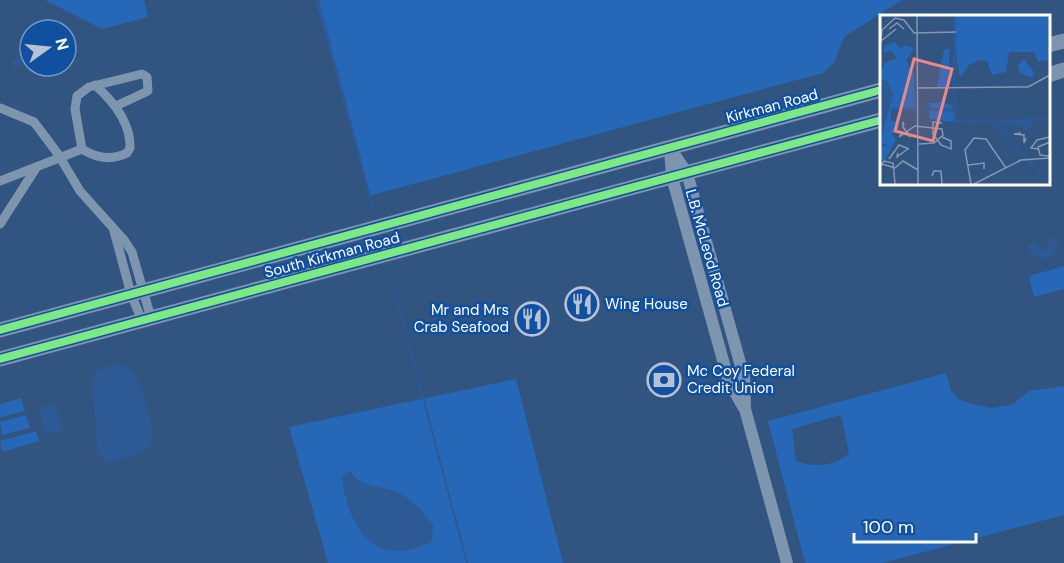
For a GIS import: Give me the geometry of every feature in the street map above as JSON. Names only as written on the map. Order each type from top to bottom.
[{"type":"main road","points":[[1049,45],[1064,41]]},
{"type":"main road","points":[[1049,74],[1064,70]]},
{"type":"main road","name":"Kirkman Road","points":[[670,148],[880,90]]},
{"type":"main road","points":[[679,175],[880,120]]},
{"type":"main road","name":"South Kirkman Road","points":[[0,330],[670,148]]},
{"type":"main road","name":"South Kirkman Road","points":[[0,359],[679,175]]},
{"type":"street","points":[[82,149],[75,110],[77,96],[95,85],[142,74],[147,77],[148,91],[136,99],[116,106]]},
{"type":"street","points":[[0,181],[82,149],[106,158],[127,153],[130,143],[116,106],[95,85]]},
{"type":"street","points":[[2,113],[34,122],[61,158],[80,191],[132,252],[138,292],[146,319]]},
{"type":"street","name":"L.B. McLeod Road","points":[[670,148],[679,175],[729,382],[745,409],[787,563]]},
{"type":"street","points":[[0,224],[36,168]]},
{"type":"shaded area","points":[[45,0],[144,0],[148,17],[102,29]]},
{"type":"shaded area","points":[[316,0],[902,0],[844,37],[835,61],[823,73],[369,196]]},
{"type":"shaded area","points":[[18,57],[18,67],[14,70],[11,61]]},
{"type":"shaded area","points":[[1056,237],[1059,249],[1055,250],[1054,256],[1039,260],[1035,255],[1031,256],[1027,245],[1036,242],[1041,251],[1049,248],[1048,240]]},
{"type":"shaded area","points":[[1064,266],[1064,289],[1034,297],[1029,276]]},
{"type":"shaded area","points":[[115,364],[129,367],[138,381],[147,404],[153,439],[148,447],[109,464],[97,453],[92,381],[98,370]]},
{"type":"shaded area","points":[[946,373],[951,390],[957,398],[971,404],[992,408],[1012,405],[1029,391],[1064,386],[1064,515],[882,563],[805,563],[768,421]],"holes":[[[841,415],[849,453],[831,463],[810,465],[796,461],[792,429]]]},
{"type":"shaded area","points":[[516,379],[563,563],[328,563],[289,427]]},
{"type":"shaded area","points":[[21,398],[25,411],[0,417],[0,404]]},
{"type":"shaded area","points":[[55,403],[64,430],[45,435],[39,408]]},
{"type":"shaded area","points":[[26,415],[30,428],[2,435],[0,422]]},
{"type":"shaded area","points":[[36,431],[39,441],[2,452],[0,441]]},
{"type":"shaded area","points":[[350,471],[367,484],[394,491],[406,497],[433,525],[432,542],[404,551],[377,546],[367,538],[358,528],[347,503],[342,476]]},
{"type":"waterway","points":[[318,0],[373,208]]},
{"type":"waterway","points":[[393,284],[467,563]]},
{"type":"cycle path","points":[[0,330],[880,90]]},
{"type":"cycle path","points":[[0,359],[880,120]]},
{"type":"place","name":"Wing House","points":[[582,304]]},
{"type":"place","name":"Mr and Mrs Crab Seafood","points":[[532,319]]},
{"type":"place","name":"Mc Coy Federal Credit Union","points":[[664,380]]}]
